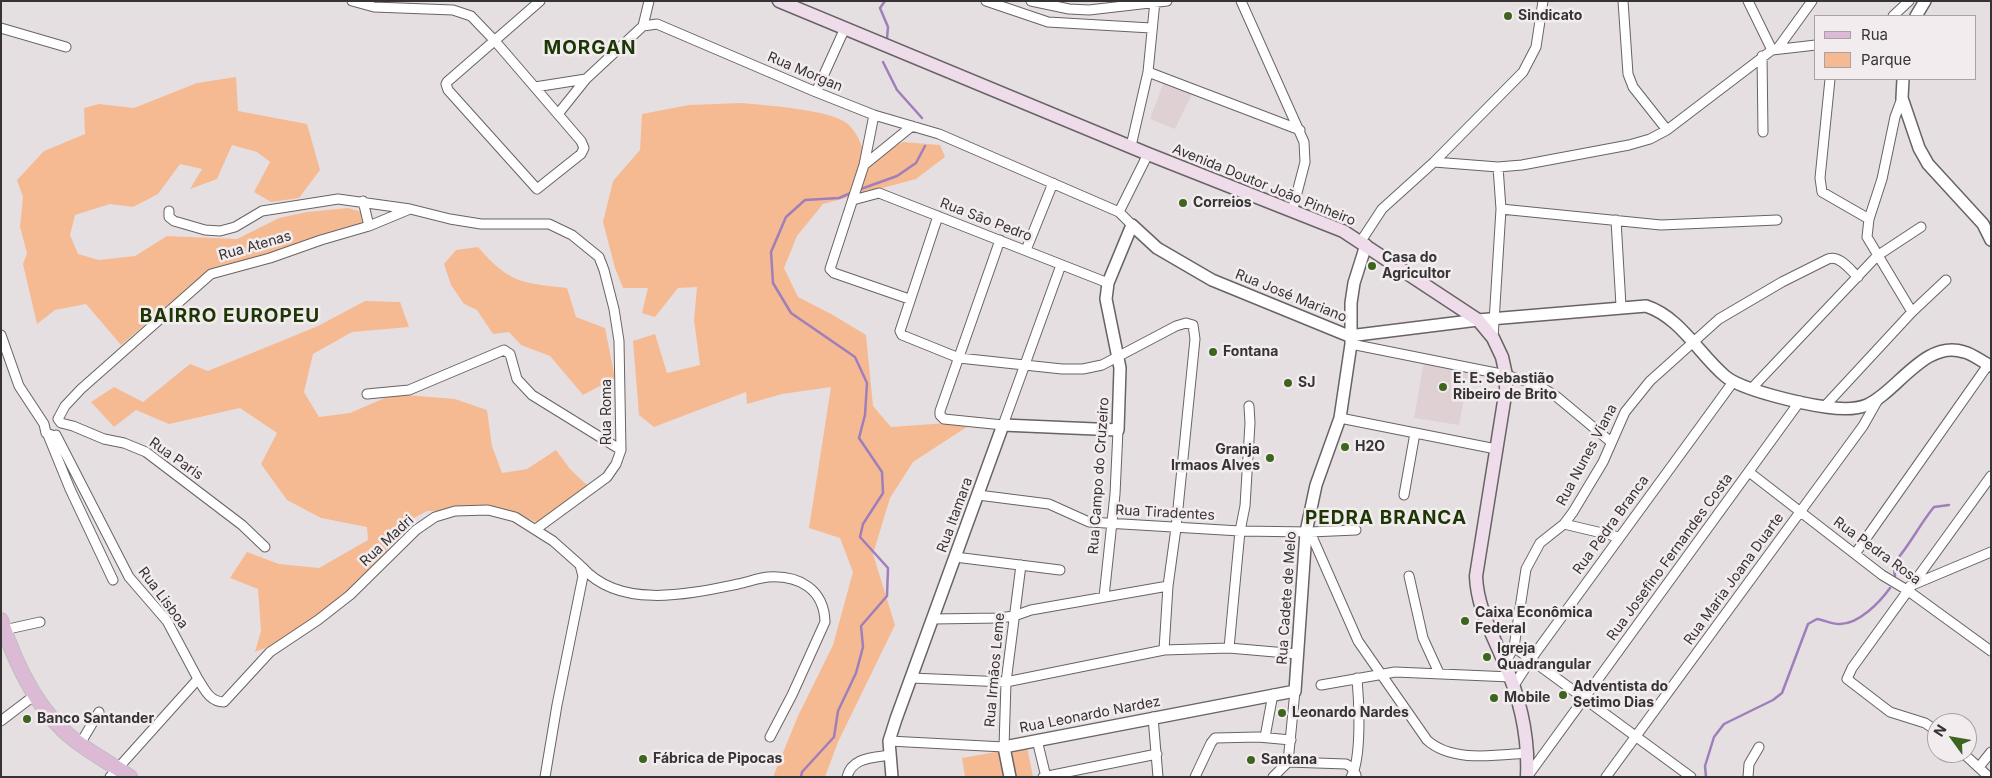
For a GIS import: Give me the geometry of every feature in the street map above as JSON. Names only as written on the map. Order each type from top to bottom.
[{"type":"main road","name":"Avenida Doutor João Pinheiro","points":[[779,1],[1148,154],[1343,231],[1478,320],[1493,338],[1502,357],[1506,375],[1506,390],[1476,576],[1482,612],[1505,662],[1522,714],[1528,753],[1527,777]]},
{"type":"main road","points":[[3,625],[26,681]]},
{"type":"main road","points":[[1,653],[26,681],[62,730],[114,772],[130,777]]},
{"type":"street","points":[[352,1],[374,6],[453,10],[477,21],[495,41],[558,114],[584,148],[581,154],[538,189],[533,186],[448,90],[447,82],[495,41],[540,1]]},
{"type":"street","points":[[558,114],[586,79],[643,26],[649,1]]},
{"type":"street","points":[[986,1],[1038,20],[1071,24],[1151,28]]},
{"type":"street","points":[[1026,15],[1031,1],[1069,9],[1089,10],[1167,1]]},
{"type":"street","points":[[1241,1],[1304,142],[1305,162],[1292,212]]},
{"type":"street","points":[[1363,243],[1382,209],[1434,162],[1514,83],[1529,64],[1536,47],[1543,1]]},
{"type":"street","points":[[1624,1],[1628,74],[1633,87],[1667,130]]},
{"type":"street","points":[[1748,1],[1775,49]]},
{"type":"street","points":[[1775,49],[1812,1]]},
{"type":"street","points":[[1894,15],[1910,1]]},
{"type":"street","points":[[1917,15],[1925,1]]},
{"type":"street","points":[[1131,146],[1148,72],[1154,2]]},
{"type":"street","name":"Rua Morgan","points":[[643,26],[657,24],[874,115],[959,142]]},
{"type":"street","points":[[1,28],[66,47]]},
{"type":"street","points":[[816,92],[845,28]]},
{"type":"street","points":[[1434,162],[1498,167],[1590,154],[1643,141],[1667,130],[1704,104],[1762,56],[1775,49],[1814,45]]},
{"type":"street","points":[[1762,56],[1763,132]]},
{"type":"street","points":[[1148,72],[1300,130]]},
{"type":"street","points":[[535,87],[586,79]]},
{"type":"street","points":[[1830,80],[1821,187],[1826,194],[1869,219]]},
{"type":"street","points":[[1903,80],[1902,98],[1895,117],[1882,179],[1869,219],[1867,237],[1912,312]]},
{"type":"street","points":[[1902,98],[1920,148],[1928,164],[1983,224],[1991,240]]},
{"type":"street","points":[[874,115],[864,165],[830,269],[849,278],[909,299]]},
{"type":"street","points":[[864,165],[912,126]]},
{"type":"street","name":"Rua José Mariano","points":[[959,142],[1119,212],[1156,248],[1212,280],[1350,340],[1368,333],[1478,320],[1494,320],[1621,306],[1646,306],[1653,308],[1695,343],[1724,375],[1733,382]]},
{"type":"street","points":[[1119,212],[1148,154]]},
{"type":"street","points":[[1493,338],[1501,209],[1498,167]]},
{"type":"street","points":[[1026,250],[1052,183]]},
{"type":"street","name":"Rua São Pedro","points":[[853,200],[879,193],[1108,283]]},
{"type":"street","points":[[169,211],[170,217],[174,222],[205,230],[220,231],[235,227],[262,211],[330,199],[364,201],[410,209]]},
{"type":"street","points":[[364,201],[369,226]]},
{"type":"street","name":"Rua Atenas","points":[[60,421],[65,406],[81,389],[211,274],[270,258],[369,226],[410,209]]},
{"type":"street","name":"Rua Roma","points":[[410,209],[450,219],[481,224],[549,224],[572,235],[599,257],[604,270],[619,341],[621,450],[616,464],[607,477],[536,529]]},
{"type":"street","points":[[1501,209],[1661,225],[1777,220]]},
{"type":"street","points":[[938,216],[909,299],[900,331],[902,335],[959,358],[1026,366],[1083,369],[1102,365],[1176,326],[1191,323],[1195,328],[1176,528],[1168,586],[1164,650]]},
{"type":"street","points":[[1616,220],[1621,306]]},
{"type":"street","name":"Rua Campo do Cruzeiro","points":[[1104,597],[1112,523],[1118,430],[1118,357],[1106,305],[1108,283],[1132,225]]},
{"type":"street","points":[[1750,388],[1883,250],[1909,238],[1921,227]]},
{"type":"street","points":[[1000,240],[940,415],[944,419],[1003,425],[1118,430]]},
{"type":"street","name":"Rua Cadete de Melo","points":[[1295,691],[1308,532],[1316,485],[1340,418],[1350,340],[1354,283],[1363,243]]},
{"type":"street","name":"Rua Nunes Viana","points":[[1505,662],[1514,647],[1526,569],[1540,544],[1564,524],[1603,462],[1625,412],[1650,381],[1695,343],[1719,319],[1782,282],[1828,259],[1832,258],[1842,262],[1858,277]]},
{"type":"street","name":"Rua Itamara","points":[[892,777],[889,741],[1061,265]]},
{"type":"street","points":[[1824,407],[1912,312],[1946,280]]},
{"type":"street","points":[[1366,347],[1368,333]]},
{"type":"street","name":"Rua Lisboa","points":[[1,335],[19,386],[44,424],[44,430],[52,435],[129,577],[167,621],[198,679]]},
{"type":"street","points":[[1350,340],[1366,347],[1506,375],[1547,390],[1611,442]]},
{"type":"street","points":[[367,394],[410,390],[501,350],[510,354],[517,379],[532,395],[621,450]]},
{"type":"street","points":[[1733,382],[1824,407],[1855,408],[1867,405],[1880,396],[1899,378],[1927,358],[1948,350],[1964,352],[1990,366],[1855,554]]},
{"type":"street","name":"Rua Pedra Branca","points":[[1512,682],[1531,659],[1733,382]]},
{"type":"street","name":"Rua Maria Joana Duarte","points":[[1606,777],[1863,426],[1880,396]]},
{"type":"street","name":"Rua Josefino Fernandes Costa","points":[[1527,777],[1800,401]]},
{"type":"street","points":[[1229,648],[1240,531],[1245,506],[1250,423],[1249,406]]},
{"type":"street","points":[[44,424],[50,418],[60,421],[61,430],[52,435]]},
{"type":"street","points":[[1340,418],[1496,449]]},
{"type":"street","name":"Rua Paris","points":[[60,421],[146,452],[234,519],[265,546]]},
{"type":"street","points":[[1404,495],[1416,433]]},
{"type":"street","name":"Rua Lisboa","points":[[52,435],[70,489],[113,580]]},
{"type":"street","name":"Rua Pedra Rosa","points":[[1749,472],[1882,575],[1909,588],[1989,646]]},
{"type":"street","points":[[1927,724],[1895,714],[1847,679],[1852,668],[1991,476]]},
{"type":"street","name":"Rua Tiradentes","points":[[978,494],[1049,504],[1083,520],[1112,523],[1240,531],[1308,532],[1356,530]]},
{"type":"street","name":"Rua Madri","points":[[198,679],[210,697],[216,702],[224,702],[270,652],[318,620],[350,595],[416,530],[435,517],[455,511],[488,510],[515,517],[553,540],[592,579],[604,586],[636,595],[680,594],[767,577],[793,580],[806,585],[820,597],[825,608],[825,622],[792,695],[770,736]]},
{"type":"street","points":[[1564,524],[1619,537]]},
{"type":"street","points":[[1308,532],[1358,641],[1427,740],[1436,747],[1464,755],[1528,753]]},
{"type":"street","points":[[1909,588],[1991,552]]},
{"type":"street","points":[[955,557],[1060,570]]},
{"type":"street","points":[[545,777],[557,705],[583,576],[580,565]]},
{"type":"street","name":"Rua Irmãos Leme","points":[[1010,777],[1004,747],[1006,682],[1021,565]]},
{"type":"street","points":[[1409,576],[1424,638],[1439,673]]},
{"type":"street","points":[[933,618],[1014,616],[1031,610],[1168,586]]},
{"type":"street","points":[[3,625],[40,622]]},
{"type":"street","points":[[1514,647],[1691,777]]},
{"type":"street","points":[[911,678],[1006,682],[1164,650],[1229,648],[1298,654]]},
{"type":"street","points":[[1321,685],[1395,672],[1439,673],[1512,682]]},
{"type":"street","points":[[1354,775],[1359,703],[1358,678]]},
{"type":"street","points":[[114,772],[198,679]]},
{"type":"street","points":[[1272,777],[1288,762],[1295,691]]},
{"type":"street","name":"Rua Leonardo Nardez","points":[[889,741],[1004,747],[1295,691]]},
{"type":"street","points":[[1265,737],[1273,694]]},
{"type":"street","points":[[1,721],[35,695]]},
{"type":"street","points":[[80,744],[99,712]]},
{"type":"street","points":[[1153,717],[1158,777]]},
{"type":"street","points":[[1195,777],[1213,739],[1231,736],[1291,740]]},
{"type":"street","points":[[1037,740],[1045,777],[1157,754]]},
{"type":"street","points":[[1748,777],[1749,764],[1759,747]]},
{"type":"street","points":[[1979,767],[1991,752]]},
{"type":"street","points":[[847,777],[850,768],[857,762],[890,755]]},
{"type":"street","points":[[1288,762],[1346,764],[1354,775]]},
{"type":"street","points":[[1974,763],[1989,777]]},
{"type":"shaded area","points":[[1164,82],[1192,94],[1175,129],[1150,119]]},
{"type":"shaded area","name":"E. E. Sebastião Ribeiro de Brito","points":[[1424,362],[1469,370],[1459,425],[1414,418]]},
{"type":"green space","points":[[236,77],[238,111],[307,124],[320,170],[299,198],[271,202],[254,192],[270,162],[257,152],[232,145],[217,179],[190,189],[202,169],[180,164],[158,194],[133,207],[110,204],[75,215],[70,235],[78,254],[99,260],[135,256],[167,236],[237,239],[279,218],[307,212],[348,208],[362,212],[367,220],[357,229],[203,275],[121,345],[86,304],[55,310],[37,324],[23,264],[27,253],[20,227],[23,197],[17,180],[44,151],[85,134],[84,108],[99,104],[134,108],[197,83]]},
{"type":"green space","points":[[742,103],[798,109],[840,119],[852,128],[858,137],[865,162],[903,142],[940,145],[945,157],[916,179],[823,204],[797,236],[784,268],[798,297],[866,335],[873,406],[891,427],[976,421],[913,462],[890,498],[873,554],[895,625],[838,742],[825,777],[773,777],[798,716],[833,645],[853,572],[840,538],[809,528],[831,387],[782,394],[747,404],[746,392],[654,427],[639,415],[633,341],[655,334],[667,373],[700,365],[694,320],[697,287],[678,288],[655,317],[642,313],[648,288],[623,288],[615,268],[603,222],[613,181],[640,150],[642,114],[689,105]]},
{"type":"green space","points":[[478,247],[499,268],[517,279],[538,285],[567,288],[576,317],[605,328],[615,378],[583,395],[550,356],[521,345],[509,332],[493,334],[477,310],[464,304],[451,285],[444,264],[456,250]]},
{"type":"green space","points":[[365,301],[400,302],[409,327],[352,332],[313,354],[304,392],[319,417],[350,413],[394,394],[455,399],[487,410],[492,446],[502,473],[527,469],[556,450],[570,469],[591,489],[546,526],[510,511],[427,511],[401,525],[386,552],[343,597],[282,641],[255,652],[261,631],[258,589],[230,578],[247,552],[279,564],[319,568],[368,540],[367,527],[321,518],[287,500],[261,464],[277,433],[240,408],[169,424],[136,410],[114,427],[91,402],[114,387],[143,402],[190,364],[208,371],[318,326]]},
{"type":"green space","points":[[1027,747],[1033,777],[1016,777],[1012,750]]},
{"type":"green space","points":[[1001,751],[1005,777],[965,777],[962,758]]},
{"type":"waterway","points":[[885,1],[880,8],[888,27],[887,39]]},
{"type":"waterway","points":[[883,62],[897,90],[922,118]]},
{"type":"waterway","points":[[858,190],[897,176],[916,163],[925,146]]},
{"type":"waterway","points":[[801,777],[802,772],[834,737],[838,711],[856,673],[863,647],[861,626],[887,596],[888,568],[860,537],[863,524],[883,493],[882,472],[859,438],[865,415],[867,383],[855,357],[791,313],[773,283],[771,252],[786,217],[805,200],[839,198],[853,192]]},
{"type":"waterway","points":[[1895,576],[1893,564],[1934,507],[1949,505]]},
{"type":"waterway","points":[[1706,777],[1705,766],[1714,737],[1724,724],[1773,700],[1782,693],[1808,624],[1817,619],[1838,624],[1854,620],[1875,606],[1890,588]]},
{"type":"place","name":"Sindicato","points":[[1508,16]]},
{"type":"place","name":"Correios","points":[[1183,203]]},
{"type":"place","name":"Casa do Agricultor","points":[[1372,266]]},
{"type":"place","name":"Fontana","points":[[1213,352]]},
{"type":"place","name":"SJ","points":[[1288,383]]},
{"type":"place","name":"E. E. Sebastião Ribeiro de Brito","points":[[1443,387]]},
{"type":"place","name":"H2O","points":[[1345,447]]},
{"type":"place","name":"Granja Irmaos Alves","points":[[1270,458]]},
{"type":"place","name":"Caixa Econômica Federal","points":[[1465,621]]},
{"type":"place","name":"Igreja Quadrangular","points":[[1487,657]]},
{"type":"place","name":"Adventista do Setimo Dias","points":[[1563,695]]},
{"type":"place","name":"Mobile","points":[[1494,698]]},
{"type":"place","name":"Leonardo Nardes","points":[[1282,713]]},
{"type":"place","name":"Banco Santander","points":[[27,719]]},
{"type":"place","name":"Fábrica de Pipocas","points":[[643,759]]},
{"type":"place","name":"Santana","points":[[1251,760]]},
{"type":"district","name":"MORGAN","points":[[590,48]]},
{"type":"district","name":"BAIRRO EUROPEU","points":[[230,316]]},
{"type":"district","name":"PEDRA BRANCA","points":[[1386,518]]}]
